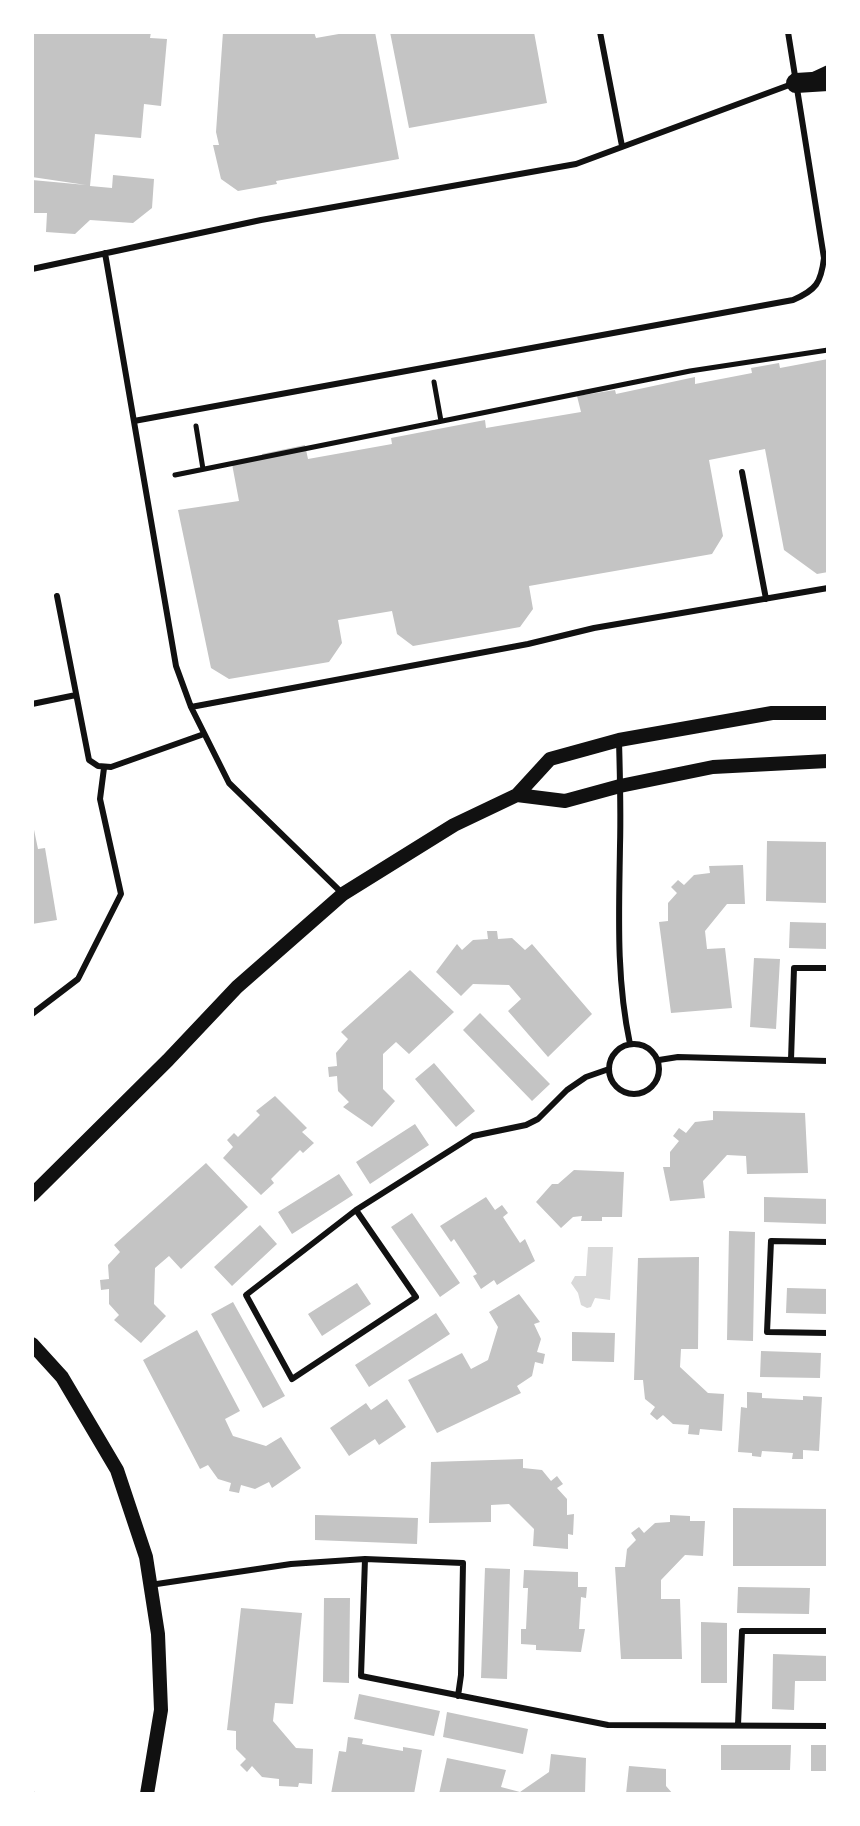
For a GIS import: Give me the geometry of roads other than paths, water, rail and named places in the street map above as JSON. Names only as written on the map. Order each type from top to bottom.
[{"type":"main road","points":[[796,83],[828,81]]},
{"type":"street","points":[[32,1195],[237,987],[343,894],[454,825],[517,795],[550,759],[619,740],[772,713],[828,713]]},
{"type":"street","points":[[517,795],[565,801],[713,767],[828,761]]},
{"type":"street","points":[[32,1344],[62,1377],[117,1470],[146,1557],[158,1634],[161,1710],[147,1794]]},
{"type":"lane","points":[[600,32],[622,146]]},
{"type":"lane","points":[[134,421],[793,300],[812,292],[822,275],[824,258],[788,32]]},
{"type":"lane","points":[[32,269],[261,220],[576,164],[796,83],[828,68]]},
{"type":"lane","points":[[105,253],[176,666],[191,707],[229,783],[343,894]]},
{"type":"lane","points":[[742,472],[766,599]]},
{"type":"lane","points":[[191,707],[528,644],[594,628],[828,588]]},
{"type":"lane","points":[[57,596],[89,760],[104,768],[204,734]]},
{"type":"lane","points":[[32,704],[76,695]]},
{"type":"lane","points":[[619,740],[617,932],[619,975],[630,1044]]},
{"type":"lane","points":[[32,1014],[78,979],[121,894],[100,799],[104,768]]},
{"type":"lane","points":[[791,1060],[794,968],[828,968]]},
{"type":"lane","points":[[630,1044],[647,1047],[659,1060],[659,1078],[654,1086],[639,1095],[622,1092],[610,1078],[609,1069],[614,1053],[630,1044]]},
{"type":"lane","points":[[659,1060],[678,1057],[828,1061]]},
{"type":"lane","points":[[356,1210],[416,1297],[292,1379],[246,1295],[356,1210],[473,1136],[514,1128],[538,1119],[567,1090],[586,1077],[609,1069]]},
{"type":"lane","points":[[828,1242],[771,1241],[767,1332],[828,1333]]},
{"type":"lane","points":[[150,1585],[291,1564],[365,1559],[463,1563],[458,1696]]},
{"type":"lane","points":[[365,1559],[361,1676],[608,1725],[828,1726]]},
{"type":"lane","points":[[738,1725],[742,1631],[828,1631]]}]
